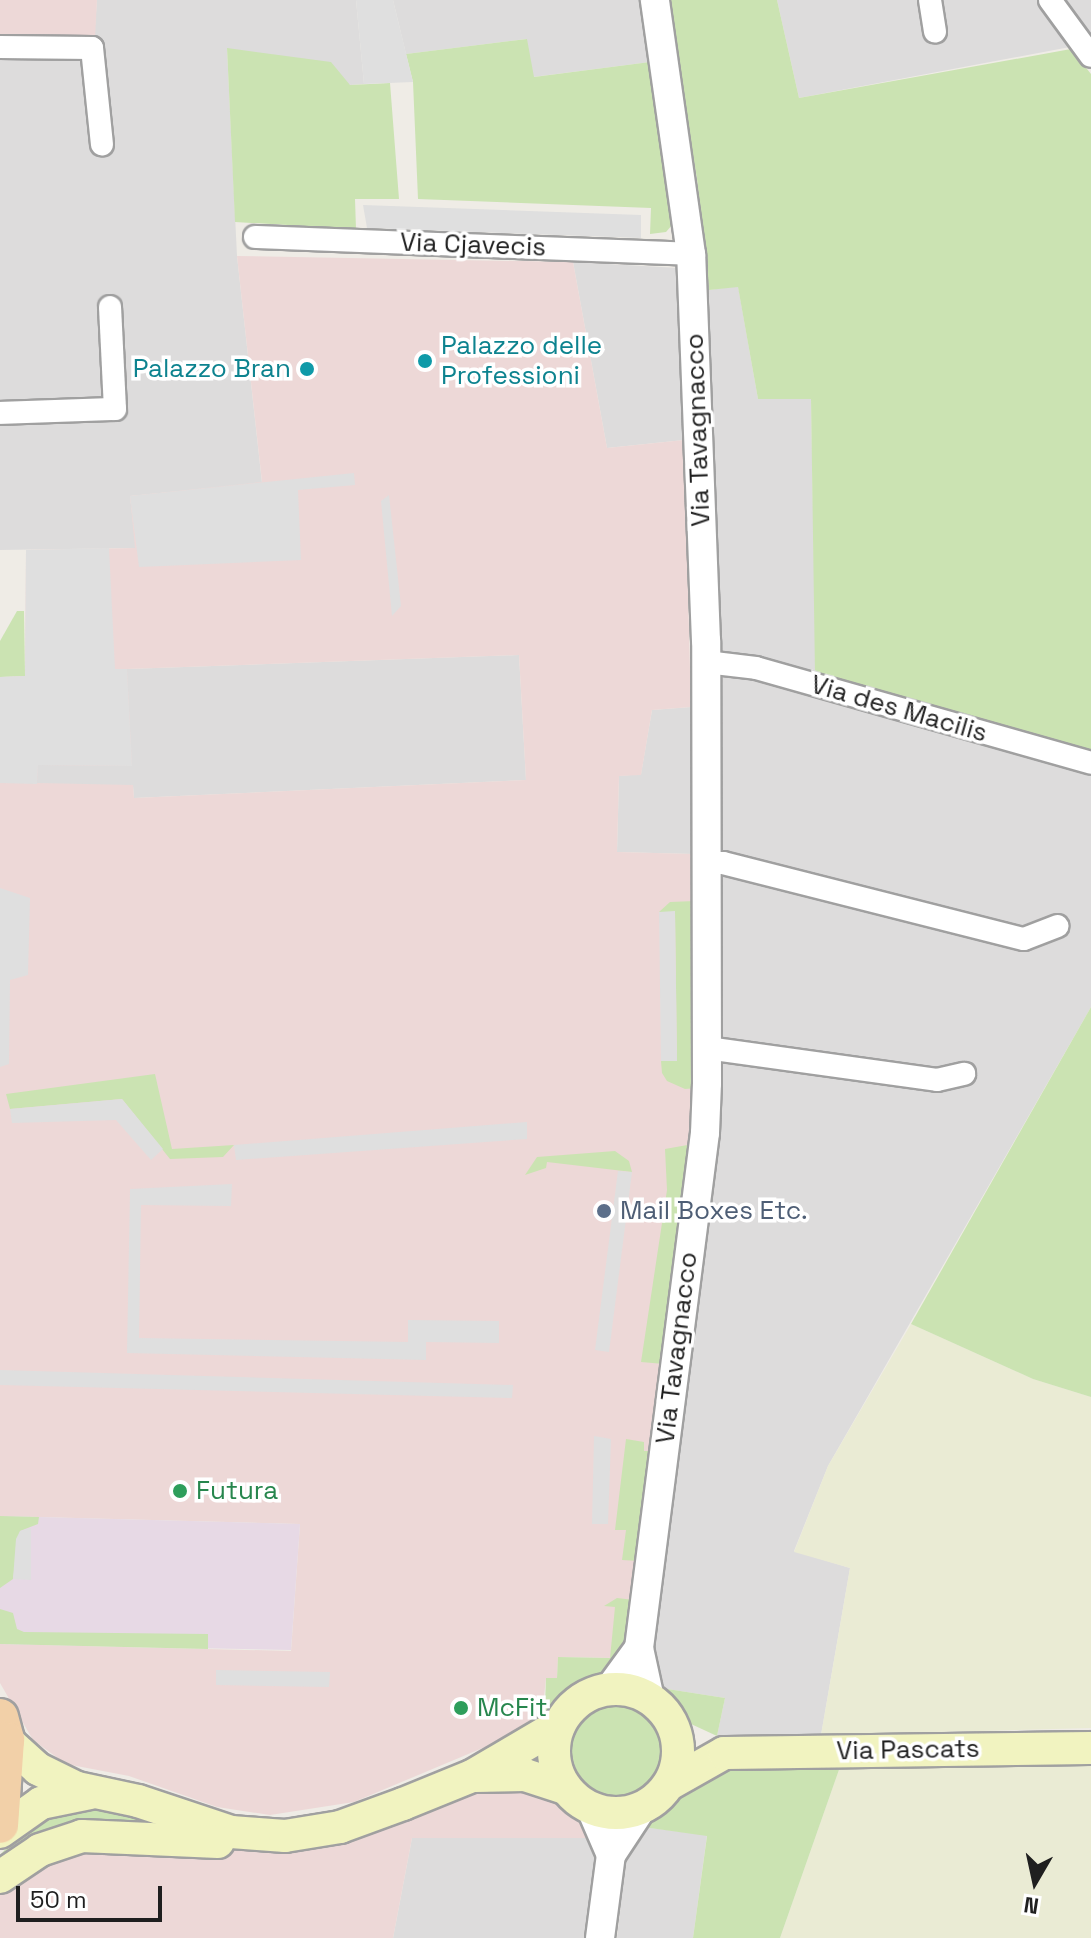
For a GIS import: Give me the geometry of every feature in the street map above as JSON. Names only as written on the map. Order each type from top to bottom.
[{"type":"main road","points":[[0,1877],[40,1850],[82,1836],[247,1842],[361,1821],[472,1776],[559,1725],[588,1695],[609,1689],[650,1699],[672,1723],[724,1753]]},
{"type":"main road","points":[[472,1776],[506,1773],[565,1788],[591,1809],[616,1814],[642,1808],[671,1783],[679,1743],[672,1723]]},
{"type":"main road","points":[[559,1725],[554,1758],[565,1788]]},
{"type":"main road","points":[[3,1729],[51,1777],[92,1793],[138,1801],[231,1832],[285,1836]]},
{"type":"main road","points":[[0,1825],[3,1729]]},
{"type":"main road","name":"Via Pascats","points":[[671,1783],[724,1753],[1091,1748]]},
{"type":"main road","points":[[0,1832],[41,1803],[92,1793]]},
{"type":"street","name":"Via Tavagnacco","points":[[650,1699],[639,1648],[705,1133],[707,1048],[706,662],[691,254],[655,0]]},
{"type":"street","points":[[930,0],[935,32]]},
{"type":"street","points":[[1050,0],[1091,56]]},
{"type":"street","points":[[0,47],[92,48],[102,144]]},
{"type":"street","name":"Via Cjavecis","points":[[255,237],[691,254]]},
{"type":"street","points":[[0,413],[115,409],[110,307]]},
{"type":"street","name":"Via des Macilis","points":[[706,662],[756,668],[1091,763]]},
{"type":"street","points":[[705,863],[723,863],[1024,939],[1058,926]]},
{"type":"street","points":[[707,1048],[937,1080],[964,1074]]},
{"type":"street","name":"Via Tavagnacco","points":[[609,1689],[639,1648]]},
{"type":"street","points":[[600,1938],[611,1855],[642,1808]]},
{"type":"street","points":[[591,1809],[611,1855]]},
{"type":"shaded area","points":[[0,0],[97,0],[95,38],[0,36]]},
{"type":"shaded area","points":[[97,0],[356,0],[364,84],[350,85],[227,49],[237,256],[262,483],[130,496],[136,548],[0,550],[0,36],[94,38]]},
{"type":"shaded area","points":[[356,0],[393,0],[413,82],[364,84]]},
{"type":"shaded area","points":[[393,0],[640,0],[650,62],[533,77],[526,39],[406,54]]},
{"type":"shaded area","points":[[777,0],[1091,0],[1091,43],[799,98]]},
{"type":"shaded area","points":[[363,205],[641,215],[641,238],[367,228]]},
{"type":"shaded area","points":[[237,256],[573,262],[607,448],[684,440],[691,707],[652,710],[641,775],[619,776],[617,852],[694,854],[697,1111],[635,1591],[615,1658],[558,1657],[557,1678],[546,1678],[542,1716],[523,1731],[354,1802],[270,1815],[217,1807],[129,1776],[66,1764],[33,1740],[0,1683],[0,1644],[291,1651],[300,1524],[0,1516],[0,677],[25,676],[26,550],[135,548],[130,496],[262,482]],"holes":[[[519,655],[526,780],[134,798],[133,785],[37,783],[38,765],[132,766],[127,669]]]},
{"type":"shaded area","points":[[573,262],[679,268],[684,440],[607,448]]},
{"type":"shaded area","points":[[738,286],[758,399],[811,399],[816,675],[1091,754],[1091,1007],[828,1466],[794,1551],[850,1568],[821,1735],[717,1736],[725,1698],[661,1688],[651,1653],[719,1084],[709,290]]},
{"type":"shaded area","points":[[354,473],[355,485],[298,490],[301,560],[139,567],[130,496]]},
{"type":"shaded area","points":[[389,495],[401,606],[392,616],[381,501]]},
{"type":"shaded area","points":[[109,548],[115,669],[127,669],[132,766],[38,765],[37,784],[0,783],[0,677],[25,676],[26,550]]},
{"type":"shaded area","points":[[519,655],[526,780],[134,798],[133,786],[37,784],[37,765],[127,669]]},
{"type":"shaded area","points":[[691,707],[694,854],[617,852],[619,776],[641,774],[652,710]]},
{"type":"shaded area","points":[[0,888],[30,898],[28,975],[10,980],[9,1064],[0,1067]]},
{"type":"shaded area","points":[[675,911],[677,1061],[661,1061],[659,912]]},
{"type":"shaded area","points":[[122,1099],[163,1149],[151,1160],[116,1120],[12,1123],[10,1109]]},
{"type":"shaded area","points":[[527,1122],[527,1139],[236,1160],[234,1145]]},
{"type":"shaded area","points":[[618,1171],[632,1172],[609,1352],[595,1350]]},
{"type":"shaded area","points":[[232,1184],[231,1206],[141,1205],[139,1338],[408,1342],[408,1320],[499,1321],[499,1343],[426,1342],[426,1360],[127,1353],[130,1189]]},
{"type":"shaded area","points":[[0,1370],[513,1385],[512,1398],[0,1385]]},
{"type":"shaded area","points":[[594,1436],[611,1439],[608,1524],[592,1524]]},
{"type":"shaded area","points":[[0,1516],[300,1524],[291,1650],[0,1644]]},
{"type":"shaded area","points":[[31,1528],[31,1580],[13,1579],[16,1539],[20,1531]]},
{"type":"shaded area","points":[[216,1670],[330,1672],[329,1687],[216,1685]]},
{"type":"shaded area","points":[[492,1784],[555,1798],[583,1823],[591,1838],[412,1838],[393,1938],[0,1938],[0,1885],[63,1848],[285,1851]]},
{"type":"shaded area","points":[[643,1827],[707,1835],[693,1938],[617,1938],[626,1858]]},
{"type":"shaded area","points":[[412,1838],[591,1838],[595,1865],[585,1938],[393,1938]]},
{"type":"green space","points":[[667,0],[777,0],[799,98],[1071,49],[1091,74],[1091,754],[815,675],[811,399],[758,399],[738,287],[709,290],[697,179]]},
{"type":"green space","points":[[527,39],[534,77],[650,62],[673,224],[666,232],[650,234],[651,208],[418,199],[413,82],[406,54]]},
{"type":"green space","points":[[227,48],[331,62],[350,85],[390,83],[399,199],[355,199],[356,229],[235,222]]},
{"type":"green space","points":[[17,611],[24,611],[25,676],[0,677],[0,641]]},
{"type":"green space","points":[[695,901],[697,1088],[685,1089],[667,1081],[662,1073],[661,1061],[677,1061],[675,912],[659,912],[670,902]]},
{"type":"green space","points":[[1091,1007],[1091,1397],[1033,1379],[911,1324]]},
{"type":"green space","points":[[155,1074],[172,1149],[234,1145],[223,1157],[170,1159],[122,1099],[10,1109],[6,1094]]},
{"type":"green space","points":[[693,1144],[664,1364],[641,1362],[667,1190],[665,1149]]},
{"type":"green space","points":[[615,1151],[629,1161],[632,1172],[547,1162],[546,1168],[525,1175],[537,1157]]},
{"type":"green space","points":[[911,1324],[1033,1379],[1091,1397],[1091,1728],[821,1735],[850,1568],[794,1552],[828,1466]]},
{"type":"green space","points":[[626,1439],[644,1442],[644,1451],[653,1451],[639,1561],[622,1560],[626,1530],[615,1530]]},
{"type":"green space","points":[[0,1516],[39,1517],[38,1524],[20,1531],[13,1579],[0,1588]]},
{"type":"green space","points":[[617,1598],[634,1600],[627,1646],[602,1683],[566,1700],[534,1725],[545,1706],[546,1678],[557,1678],[558,1657],[610,1658],[615,1607],[604,1606]]},
{"type":"green space","points":[[0,1609],[13,1613],[17,1629],[24,1632],[208,1634],[208,1649],[0,1644]]},
{"type":"green space","points":[[661,1688],[725,1698],[717,1736],[691,1724]]},
{"type":"green space","points":[[616,1704],[634,1708],[649,1718],[659,1733],[663,1751],[659,1769],[649,1784],[634,1794],[616,1798],[598,1794],[583,1784],[573,1769],[569,1751],[573,1733],[583,1718],[598,1708]]},
{"type":"green space","points":[[1091,1762],[1091,1938],[780,1938],[841,1764]]},
{"type":"green space","points":[[841,1764],[780,1938],[693,1938],[707,1836],[643,1827],[685,1786],[727,1767]]},
{"type":"green space","points":[[103,1806],[166,1825],[3,1859],[0,1855],[32,1820]]},
{"type":"place","name":"Palazzo delle Professioni","points":[[425,361]]},
{"type":"place","name":"Palazzo Bran","points":[[307,369]]},
{"type":"place","name":"Mail Boxes Etc.","points":[[604,1211]]},
{"type":"place","name":"Futura","points":[[180,1491]]},
{"type":"place","name":"McFit","points":[[461,1708]]}]
